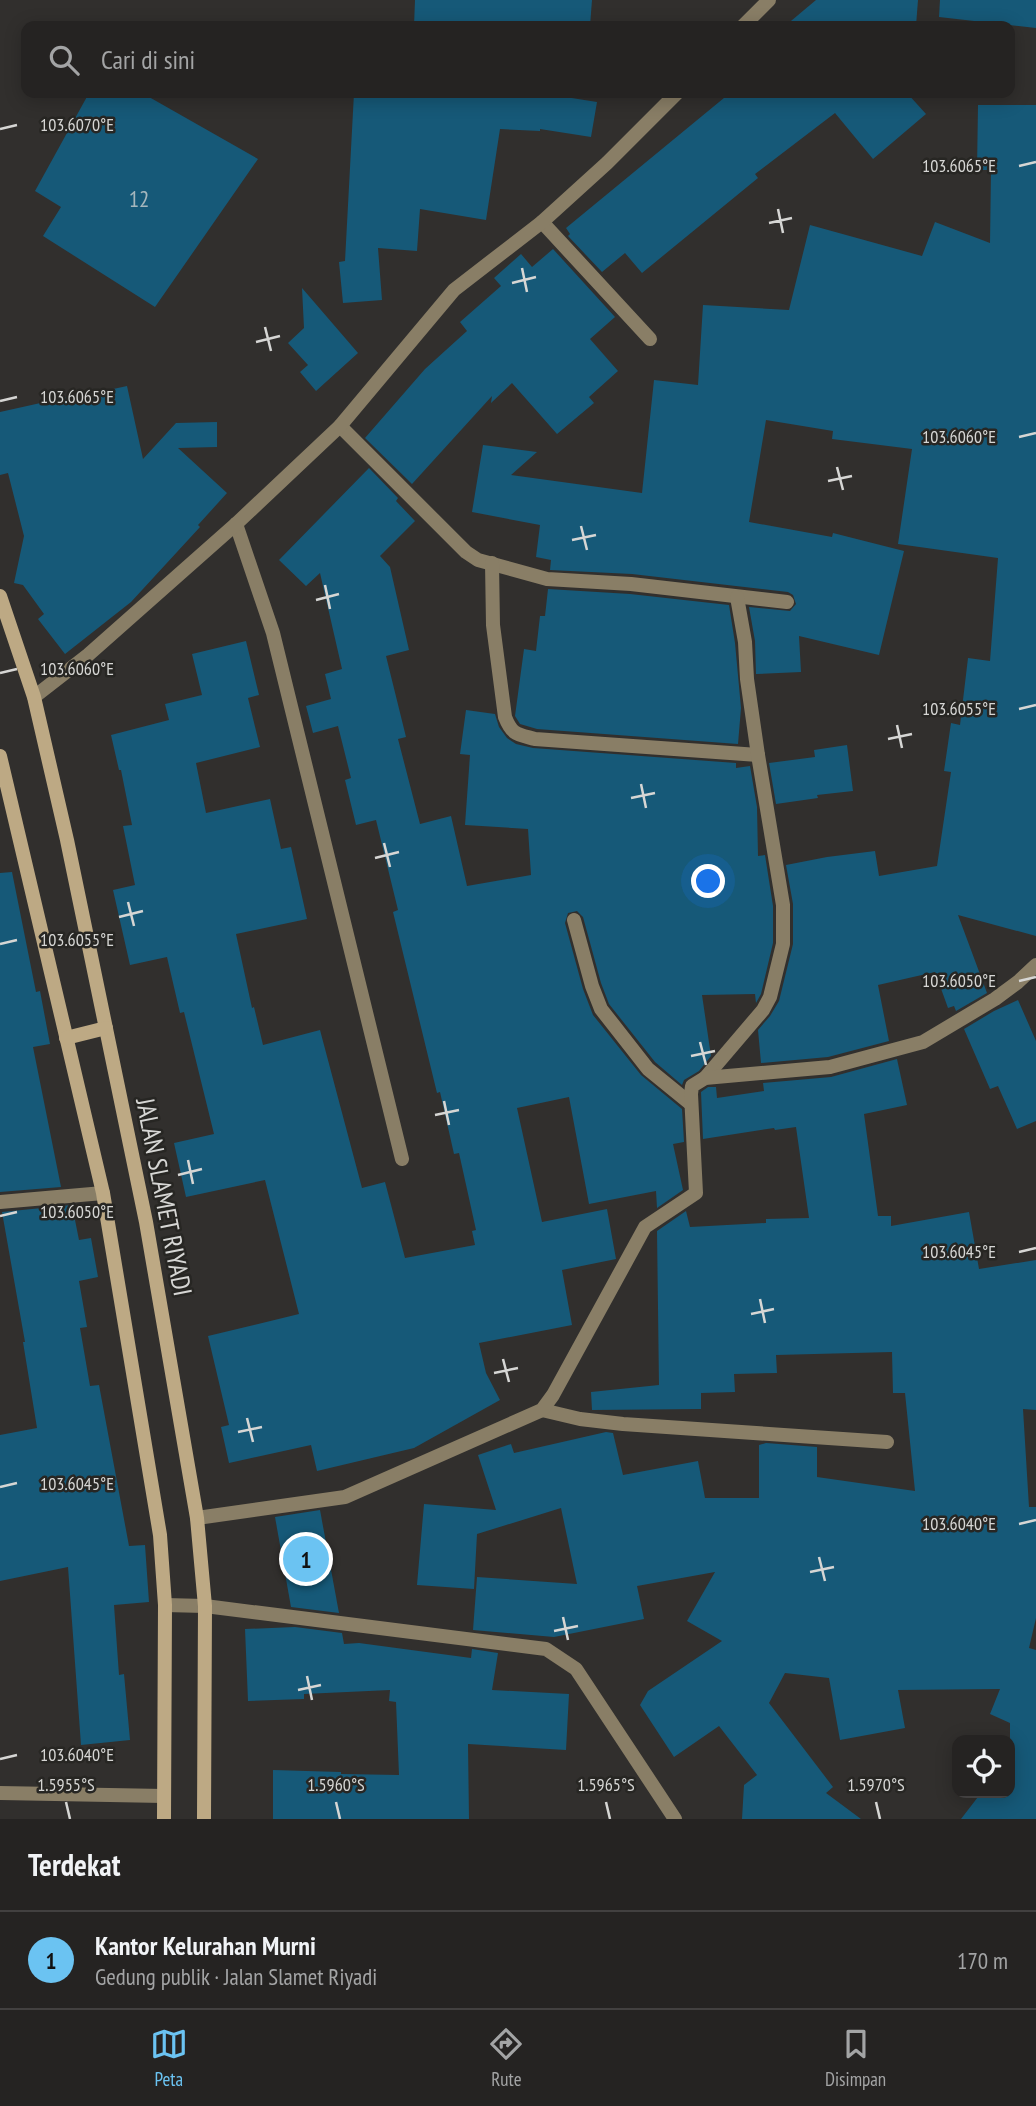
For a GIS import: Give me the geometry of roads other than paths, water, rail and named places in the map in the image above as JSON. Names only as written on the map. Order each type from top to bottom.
[{"type":"main road","name":"JALAN SLAMET RIYADI","points":[[0,596],[34,697],[67,839],[146,1222],[197,1517],[205,1606],[204,1819]]},
{"type":"main road","points":[[0,756],[103,1193],[160,1535],[165,1605],[164,1819]]},
{"type":"main road","points":[[66,1038],[106,1028]]},
{"type":"street","points":[[748,21],[769,0]]},
{"type":"street","points":[[34,697],[88,655],[236,524],[340,426],[454,290],[542,222],[607,163],[672,98]]},
{"type":"street","points":[[542,222],[650,339]]},
{"type":"street","points":[[340,426],[466,552],[478,560],[547,579],[631,584],[787,602]]},
{"type":"street","points":[[236,524],[273,633],[402,1159]]},
{"type":"street","points":[[492,563],[493,625],[505,717],[516,734],[535,739],[758,755]]},
{"type":"street","points":[[197,1517],[345,1497],[542,1409],[553,1395],[645,1227],[696,1193],[692,1086],[705,1078],[763,1010],[770,997],[783,944],[783,905],[758,755],[747,679],[746,642],[737,597]]},
{"type":"street","points":[[574,920],[601,1009],[648,1069],[691,1104]]},
{"type":"street","points":[[705,1078],[830,1066],[923,1042],[995,999],[1036,965]]},
{"type":"street","points":[[0,1202],[103,1193]]},
{"type":"street","points":[[542,1409],[580,1419],[623,1424],[887,1443]]},
{"type":"street","points":[[165,1605],[205,1606],[546,1649],[576,1669],[675,1819]]},
{"type":"street","points":[[0,1793],[164,1796]]},
{"type":"place","name":"Kantor Kelurahan Murni","points":[[306,1559]]}]
